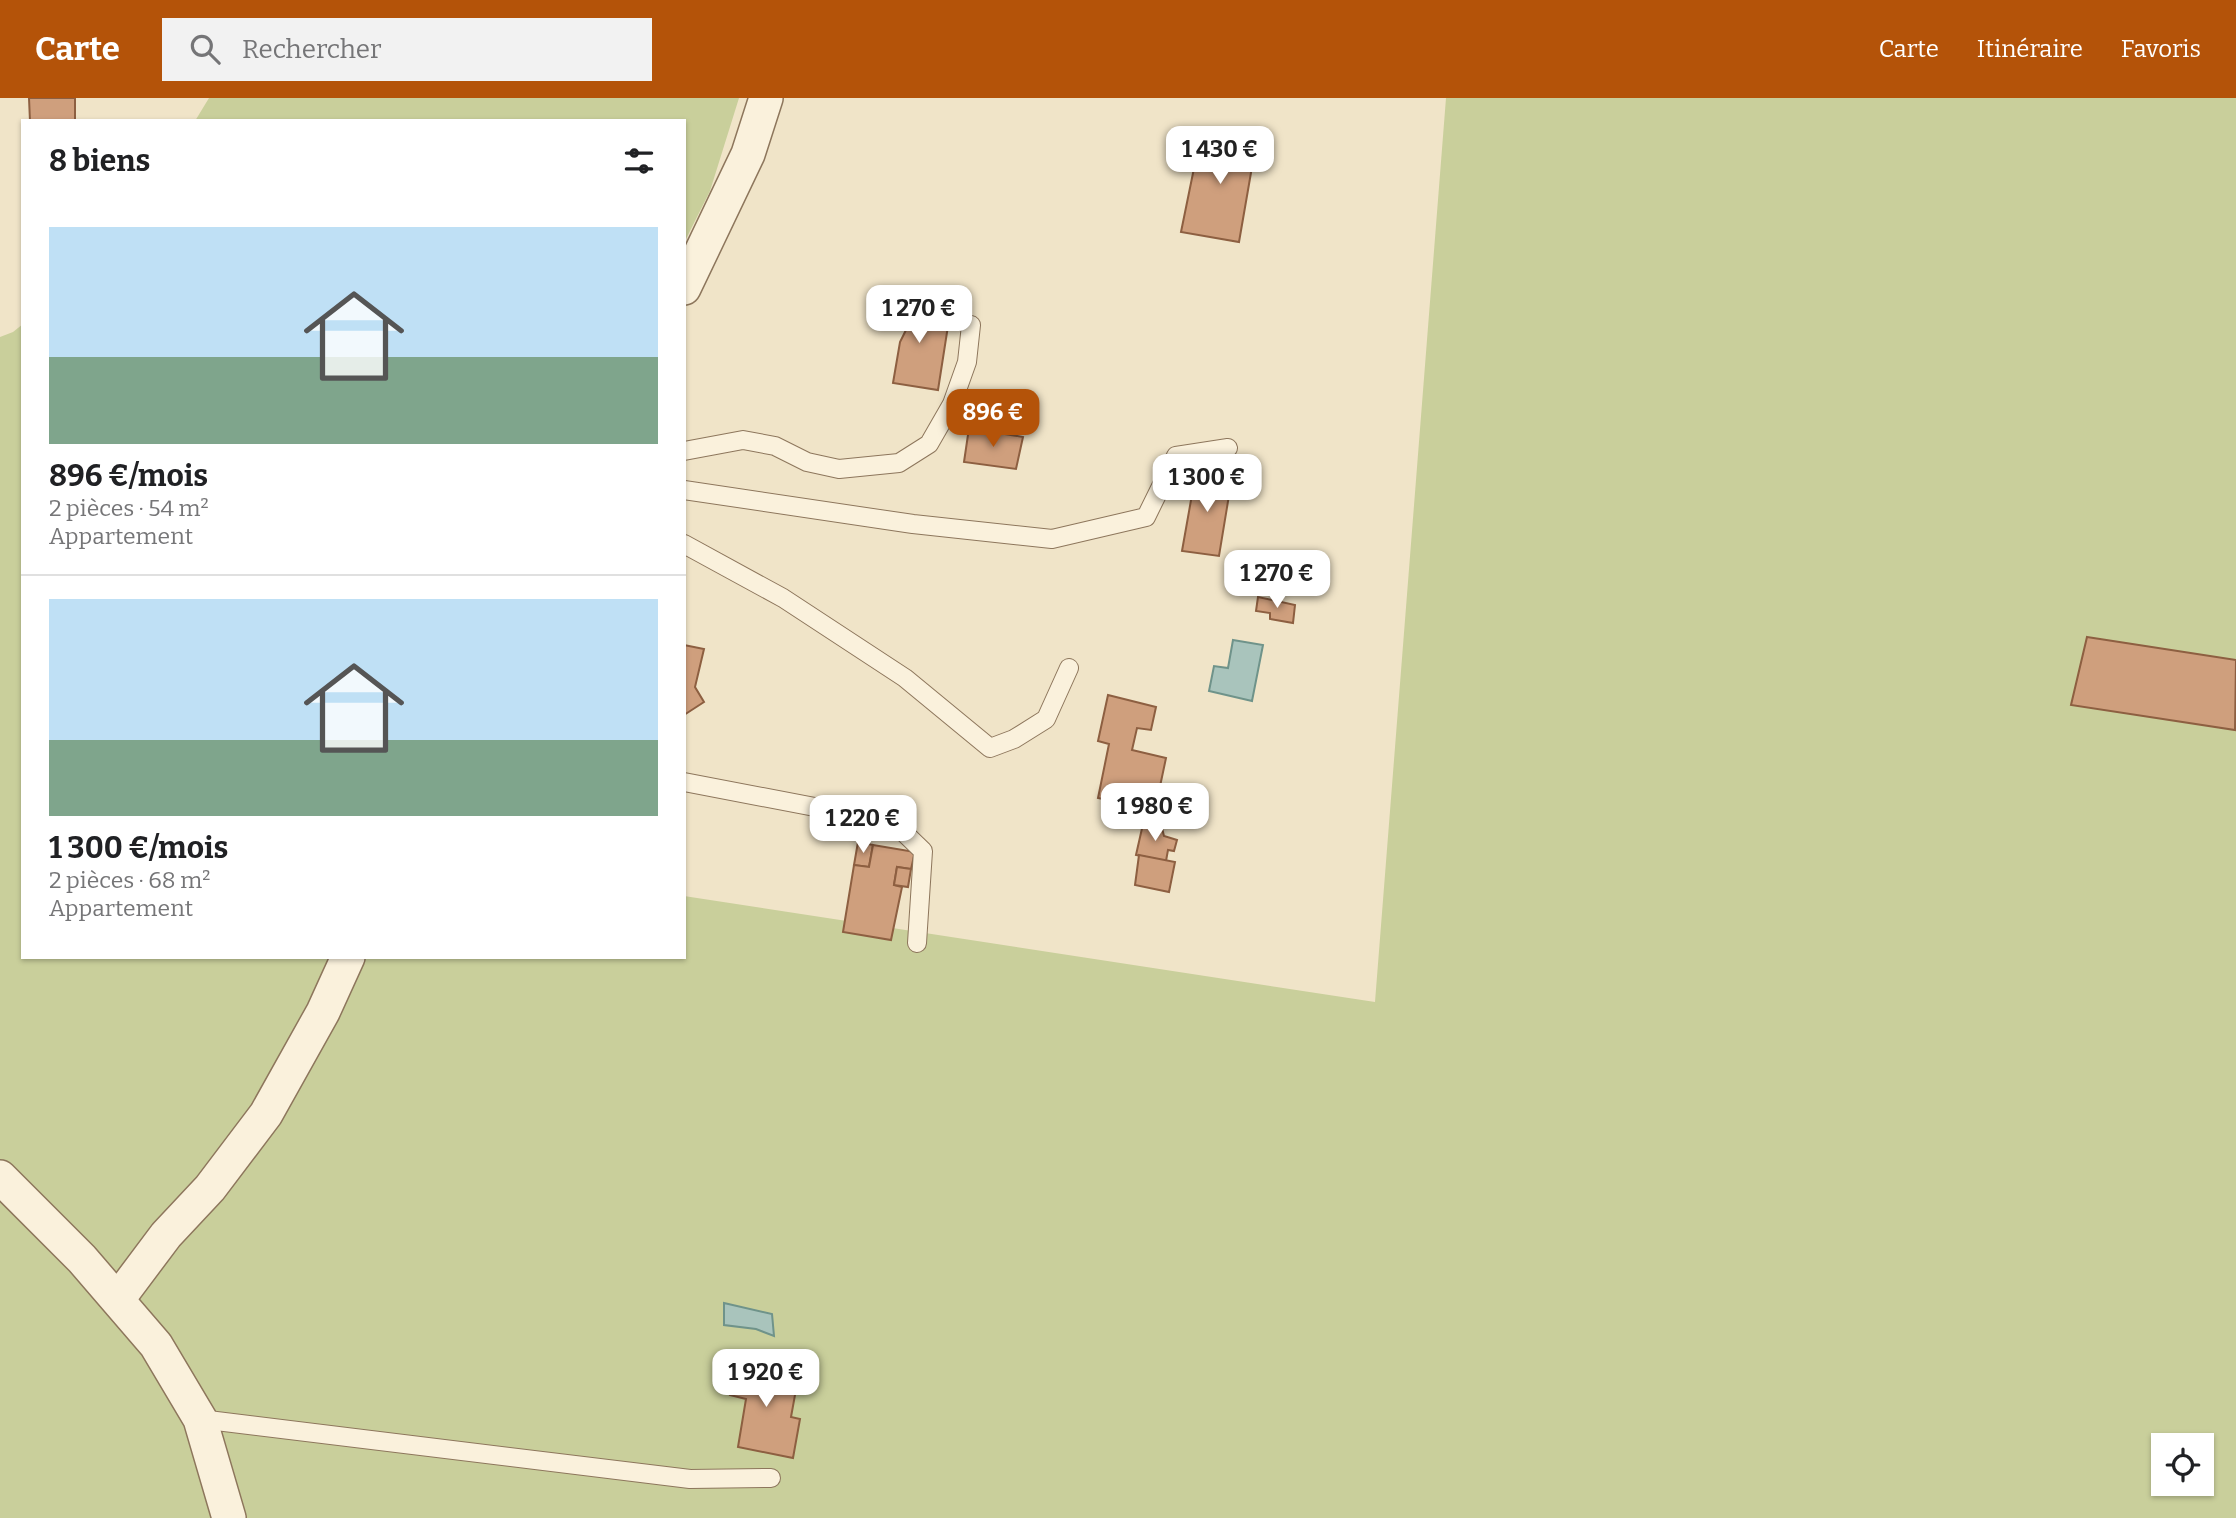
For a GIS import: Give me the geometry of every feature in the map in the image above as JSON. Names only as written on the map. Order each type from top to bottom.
[{"type":"street","points":[[686,284],[748,154],[766,98]]},
{"type":"street","points":[[118,1299],[166,1235],[210,1188],[266,1114],[323,1012],[347,959]]},
{"type":"street","points":[[0,1177],[118,1299],[156,1345],[200,1419],[229,1518]]},
{"type":"lane","points":[[686,451],[743,440],[775,446],[807,462],[839,469],[899,463],[929,444],[952,404],[967,362],[971,326]]},
{"type":"lane","points":[[686,490],[913,524],[1052,538],[1146,517],[1176,456],[1228,448]]},
{"type":"lane","points":[[686,545],[783,598],[905,677],[990,748],[1014,739],[1046,719],[1069,668]]},
{"type":"lane","points":[[686,782],[893,822],[923,851],[917,943]]},
{"type":"lane","points":[[200,1419],[690,1479],[771,1478]]},
{"type":"green space","points":[[209,98],[739,98],[710,191],[686,239],[686,119],[196,119]]},
{"type":"green space","points":[[1446,98],[2236,98],[2236,1518],[0,1518],[0,337],[21,326],[21,959],[686,959],[686,896],[1375,1002]]},
{"type":"water","points":[[1233,640],[1263,645],[1252,701],[1209,691],[1214,666],[1228,668]]},
{"type":"water","points":[[724,1303],[772,1314],[774,1336],[756,1329],[724,1325]]},
{"type":"building","points":[[29,98],[75,98],[75,119],[30,119]]},
{"type":"building","points":[[1202,129],[1257,138],[1239,242],[1181,232]]},
{"type":"building","points":[[888,304],[950,313],[938,390],[893,383],[900,342],[906,330],[885,327]]},
{"type":"building","points":[[969,428],[1023,437],[1016,469],[964,462]]},
{"type":"building","points":[[1196,472],[1232,477],[1219,556],[1182,551]]},
{"type":"building","points":[[1258,597],[1295,605],[1293,623],[1270,619],[1270,613],[1256,611]]},
{"type":"building","points":[[2087,637],[2236,660],[2235,730],[2071,705]]},
{"type":"building","points":[[686,645],[704,649],[695,687],[704,702],[686,714]]},
{"type":"building","points":[[1108,695],[1156,707],[1151,730],[1137,728],[1132,750],[1166,758],[1155,810],[1098,798],[1109,744],[1098,741]]},
{"type":"building","points":[[1143,824],[1162,828],[1164,836],[1177,840],[1174,851],[1168,850],[1166,861],[1136,855]]},
{"type":"building","points":[[858,842],[873,845],[869,867],[854,865]]},
{"type":"building","points":[[873,845],[915,852],[911,869],[897,867],[894,885],[902,887],[891,940],[843,932],[854,865],[869,867]]},
{"type":"building","points":[[1139,855],[1175,862],[1169,892],[1135,885]]},
{"type":"building","points":[[897,867],[911,869],[908,887],[894,885]]},
{"type":"building","points":[[737,1356],[753,1360],[753,1365],[782,1371],[782,1376],[797,1384],[791,1417],[800,1419],[793,1458],[738,1447],[746,1399],[730,1395]]},
{"type":"building","points":[[753,1360],[803,1370],[797,1384],[782,1376],[782,1371],[753,1365]]}]
